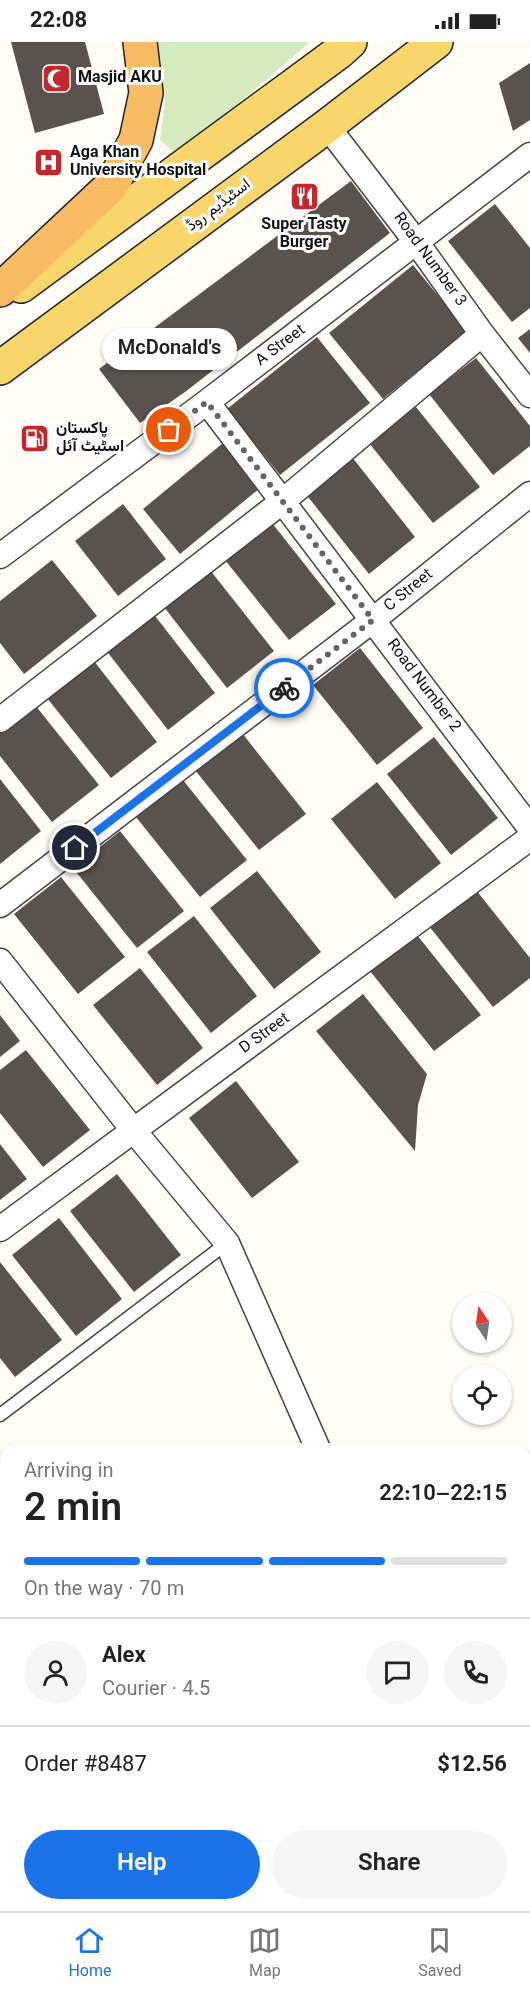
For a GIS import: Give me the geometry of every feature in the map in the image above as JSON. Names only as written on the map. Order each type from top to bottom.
[{"type":"highway","points":[[0,290],[111,186],[136,140],[146,93],[140,42]]},
{"type":"main road","points":[[0,301],[350,42]]},
{"type":"main road","name":"اسٹیڈیم روڈ","points":[[0,368],[327,126],[436,42]]},
{"type":"street","name":"Road Number 3","points":[[327,126],[530,395]]},
{"type":"street","name":"A Street","points":[[0,556],[207,402],[530,155]]},
{"type":"street","points":[[0,720],[283,501],[482,334]]},
{"type":"street","name":"Road Number 2","points":[[207,402],[530,828]]},
{"type":"street","name":"C Street","points":[[0,905],[373,620],[530,494]]},
{"type":"street","name":"D Street","points":[[0,1229],[530,838]]},
{"type":"street","points":[[0,961],[134,1131],[227,1243],[310,1443]]},
{"type":"lane","points":[[0,1415],[227,1243]]},
{"type":"green space","points":[[158,42],[310,42],[185,149],[172,150],[160,140],[165,102]]},
{"type":"building","name":"Masjid AKU","points":[[11,42],[85,42],[104,114],[35,133]]},
{"type":"building","points":[[530,63],[530,120],[513,131],[499,83]]},
{"type":"building","points":[[351,181],[390,233],[185,392],[140,423],[99,369]]},
{"type":"building","points":[[495,204],[530,248],[530,308],[512,322],[448,241]]},
{"type":"building","points":[[413,265],[467,331],[383,399],[329,333]]},
{"type":"building","points":[[530,329],[530,353],[518,338]]},
{"type":"building","points":[[317,337],[370,403],[280,475],[227,409]]},
{"type":"building","points":[[476,358],[530,426],[530,446],[493,475],[429,394]]},
{"type":"building","points":[[416,407],[480,487],[433,523],[369,443]]},
{"type":"building","points":[[223,443],[260,488],[180,554],[143,509]]},
{"type":"building","points":[[352,457],[415,537],[369,574],[305,493]]},
{"type":"building","points":[[123,504],[166,559],[118,596],[75,541]]},
{"type":"building","points":[[272,523],[336,604],[289,640],[225,560]]},
{"type":"building","points":[[52,560],[97,616],[24,674],[0,643],[0,601]]},
{"type":"building","points":[[210,570],[274,651],[227,688],[164,607]]},
{"type":"building","points":[[152,612],[215,693],[168,730],[105,649]]},
{"type":"building","points":[[360,648],[423,728],[377,765],[313,685]]},
{"type":"building","points":[[94,661],[157,742],[111,778],[47,698]]},
{"type":"building","points":[[35,705],[99,785],[52,822],[0,756],[0,732]]},
{"type":"building","points":[[242,733],[306,814],[259,850],[195,770]]},
{"type":"building","points":[[434,737],[498,818],[451,855],[387,774]]},
{"type":"building","points":[[0,779],[41,831],[0,864]]},
{"type":"building","points":[[183,780],[247,860],[200,897],[136,817]]},
{"type":"building","points":[[377,782],[441,863],[395,899],[331,819]]},
{"type":"building","points":[[120,831],[184,911],[137,948],[73,868]]},
{"type":"building","points":[[257,871],[321,952],[274,989],[210,908]]},
{"type":"building","points":[[61,877],[125,957],[78,994],[14,914]]},
{"type":"building","points":[[476,890],[530,958],[530,978],[493,1007],[429,926]]},
{"type":"building","points":[[194,916],[257,996],[211,1033],[147,952]]},
{"type":"building","points":[[417,935],[481,1015],[434,1051],[370,971]]},
{"type":"building","points":[[140,968],[203,1048],[157,1085],[93,1005]]},
{"type":"building","points":[[363,994],[427,1074],[418,1105],[415,1151],[316,1031]]},
{"type":"building","points":[[0,1015],[20,1041],[0,1057]]},
{"type":"building","points":[[26,1050],[90,1130],[43,1167],[0,1113],[0,1070]]},
{"type":"building","points":[[236,1081],[299,1162],[252,1198],[189,1118]]},
{"type":"building","points":[[0,1144],[27,1179],[0,1200]]},
{"type":"building","points":[[117,1174],[181,1255],[134,1292],[70,1211]]},
{"type":"building","points":[[59,1218],[122,1299],[76,1336],[12,1255]]},
{"type":"building","points":[[0,1262],[62,1340],[15,1377],[0,1358]]},
{"type":"way so far","points":[[169,430],[207,402],[373,620],[284,688]]},
{"type":"place","name":"Masjid AKU","points":[[57,78]]},
{"type":"place","name":"Aga Khan University Hospital","points":[[49,162]]},
{"type":"place","name":"Super Tasty Burger","points":[[304,197]]},
{"type":"place","name":"McDonald's","points":[[169,430]]},
{"type":"place","name":"پاکستان اسٹیٹ آئل","points":[[35,438]]},
{"type":"route","points":[[75,848],[284,688]]}]
